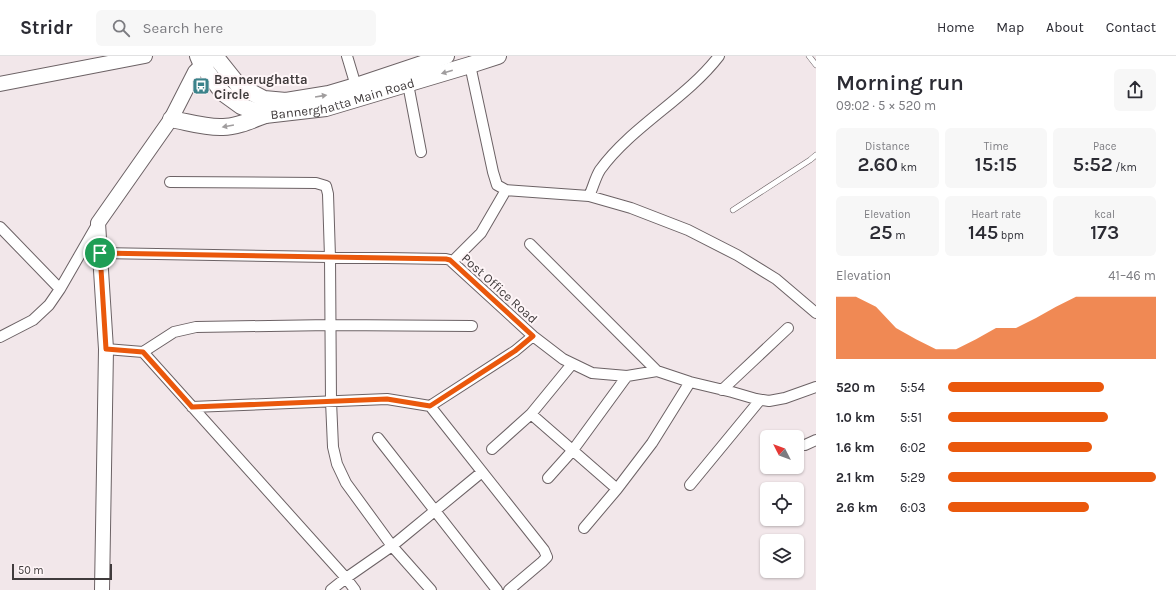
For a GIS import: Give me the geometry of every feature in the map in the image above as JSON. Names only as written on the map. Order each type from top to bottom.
[{"type":"main road","name":"Bannerghatta Main Road","points":[[208,59],[239,86],[264,99],[286,101],[329,94],[446,56]]},
{"type":"main road","name":"Bannerghatta Main Road","points":[[208,59],[223,93],[242,106],[265,115],[326,108],[494,57]]},
{"type":"main road","points":[[171,119],[214,127],[225,127],[246,122],[265,115]]},
{"type":"street","points":[[0,84],[146,56]]},
{"type":"street","points":[[346,56],[356,86]]},
{"type":"street","points":[[589,196],[600,172],[618,149],[693,84],[719,56]]},
{"type":"street","points":[[0,337],[33,320],[49,305],[60,289],[98,223],[171,119],[195,72],[208,59]]},
{"type":"street","points":[[470,65],[497,185],[506,190],[589,196],[631,208],[688,230],[737,255],[776,279],[816,313]]},
{"type":"street","points":[[408,84],[421,152]]},
{"type":"street","points":[[170,182],[316,183],[326,186],[328,194],[330,257],[331,401],[333,447],[337,464],[346,483],[392,546],[431,590]]},
{"type":"street","points":[[452,262],[481,233],[506,190]]},
{"type":"street","points":[[98,223],[106,349],[102,590]]},
{"type":"street","points":[[0,227],[60,289]]},
{"type":"street","points":[[530,244],[656,371]]},
{"type":"street","name":"Post Office Road","points":[[100,253],[446,259],[452,262],[533,336],[563,359],[592,373],[626,376],[656,371],[690,382],[769,401],[785,398],[816,387]]},
{"type":"street","points":[[106,349],[143,352],[174,332],[196,327],[331,325],[472,326]]},
{"type":"street","points":[[722,390],[788,328]]},
{"type":"street","points":[[192,407],[387,399],[430,406],[515,351],[533,336]]},
{"type":"street","points":[[143,352],[346,578],[355,590]]},
{"type":"street","points":[[492,449],[531,414],[572,364]]},
{"type":"street","points":[[548,478],[573,450],[626,376]]},
{"type":"street","points":[[584,528],[617,489],[652,443],[690,382]]},
{"type":"street","points":[[690,485],[760,400]]},
{"type":"street","points":[[430,406],[544,550],[546,557],[542,562],[509,590]]},
{"type":"street","points":[[531,414],[617,489]]},
{"type":"street","points":[[378,438],[497,590]]},
{"type":"street","points":[[805,445],[816,440]]},
{"type":"street","points":[[331,590],[392,546],[482,472]]},
{"type":"lane","points":[[809,56],[816,64]]},
{"type":"lane","points":[[733,210],[816,155]]},
{"type":"place","name":"Bannerughatta Circle","points":[[201,86]]},
{"type":"route","points":[[100,253],[446,259],[450,260],[533,336],[515,351],[430,406],[387,399],[192,407],[143,352],[106,349],[100,253]]}]
